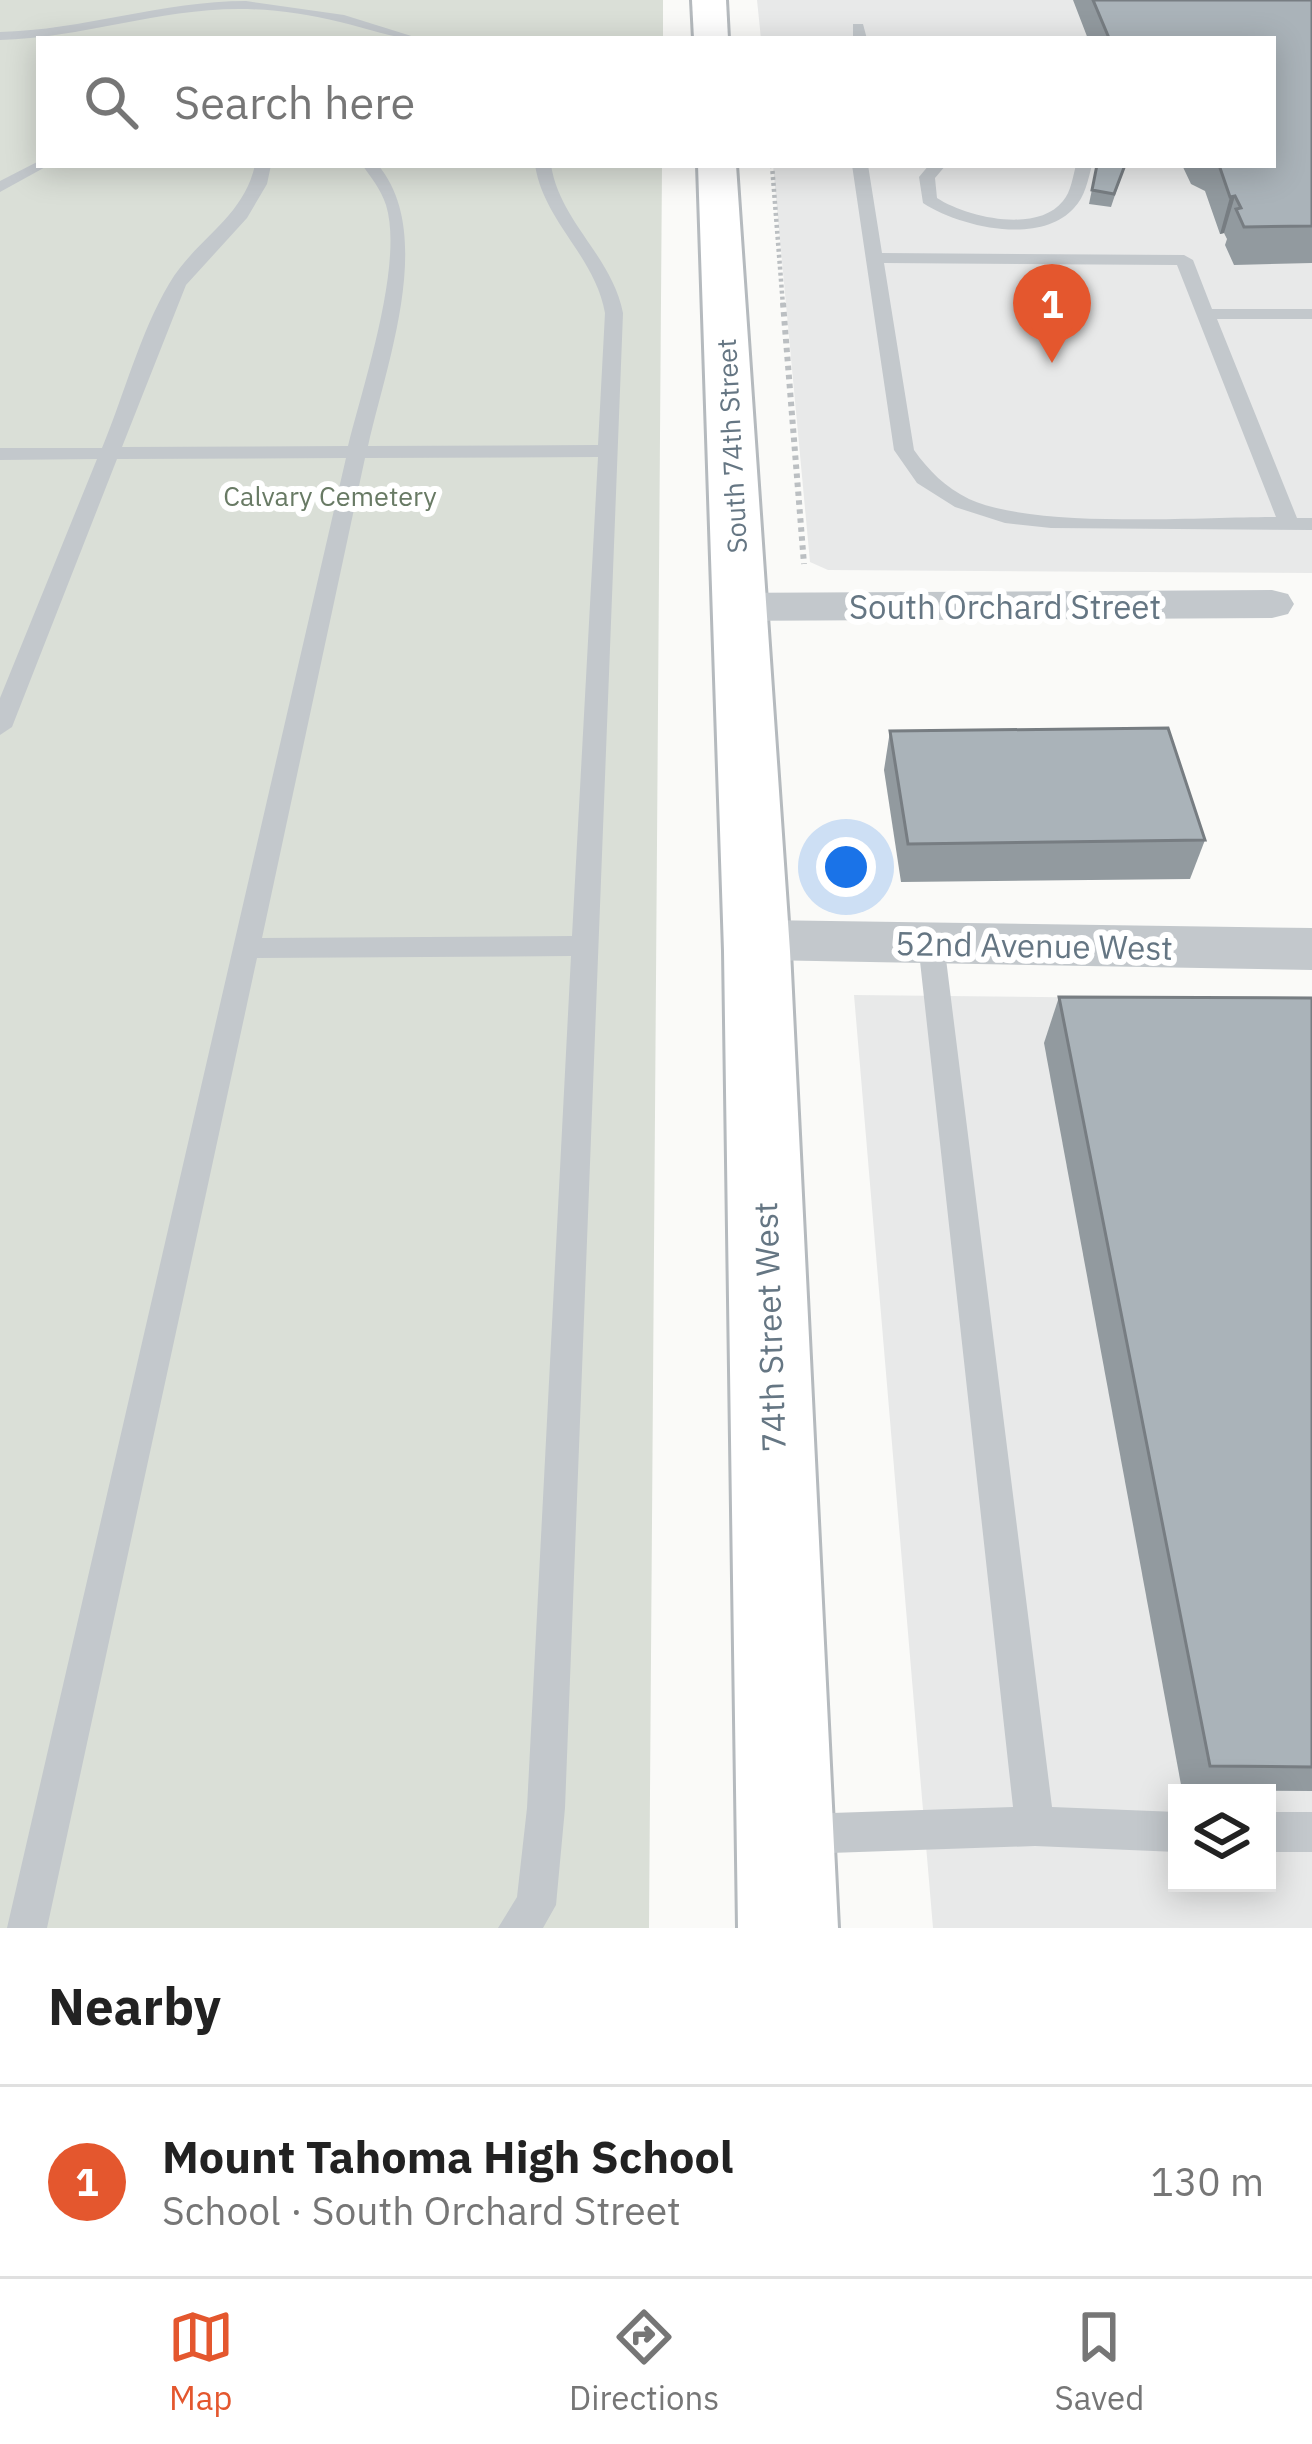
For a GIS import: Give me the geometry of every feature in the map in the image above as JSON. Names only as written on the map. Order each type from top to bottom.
[{"type":"main road","points":[[709,0],[711,36]]},
{"type":"main road","name":"South 74th Street","points":[[717,168],[747,726]]},
{"type":"main road","name":"74th Street West","points":[[747,726],[788,1928]]},
{"type":"street","name":"South Orchard Street","points":[[739,607],[1272,604]]},
{"type":"street","name":"52nd Avenue West","points":[[756,940],[1312,950]]},
{"type":"lane","points":[[0,36],[56,35],[240,5],[291,8],[402,36]]},
{"type":"lane","points":[[0,188],[36,168]]},
{"type":"lane","points":[[0,727],[177,285],[188,267],[252,206],[262,168]]},
{"type":"lane","points":[[27,1928],[395,277],[401,232],[395,202],[372,168]]},
{"type":"lane","points":[[518,1928],[536,1905],[546,1808],[613,290],[548,192],[543,168]]},
{"type":"lane","points":[[860,168],[904,449],[924,479],[962,503],[1005,517],[1051,522],[1312,524]]},
{"type":"lane","points":[[935,168],[927,177],[929,200],[946,215],[1010,222],[1063,211],[1075,197],[1083,168]]},
{"type":"lane","points":[[875,258],[1184,260],[1289,524]]},
{"type":"lane","points":[[1206,314],[1312,314]]},
{"type":"lane","points":[[0,454],[608,451]]},
{"type":"lane","points":[[931,943],[1035,1826]]},
{"type":"lane","points":[[245,948],[585,946]]},
{"type":"lane","points":[[784,1834],[1035,1826],[1168,1832]]},
{"type":"lane","points":[[1276,1832],[1312,1832]]},
{"type":"path","points":[[772,168],[807,608]]},
{"type":"shaded area","points":[[757,0],[1312,0],[1312,573],[828,570],[810,562],[773,168],[1276,168],[1276,36],[761,36]]},
{"type":"shaded area","points":[[854,995],[1312,1000],[1312,1928],[933,1928]]},
{"type":"green space","name":"Calvary Cemetery","points":[[0,0],[663,0],[663,36],[36,36],[36,168],[662,168],[649,1928],[0,1928]]},
{"type":"building","points":[[1093,0],[1312,0],[1312,226],[1244,227],[1236,209],[1241,208],[1235,196],[1230,197],[1220,168],[1276,168],[1276,36],[1108,36]]},
{"type":"building","points":[[1096,168],[1124,168],[1114,194],[1092,190]]},
{"type":"building","points":[[1168,728],[1205,840],[908,844],[890,731]]},
{"type":"building","points":[[1059,997],[1312,998],[1312,1767],[1210,1766]]},
{"type":"place","name":"Mount Tahoma High School","points":[[1052,363]]}]
